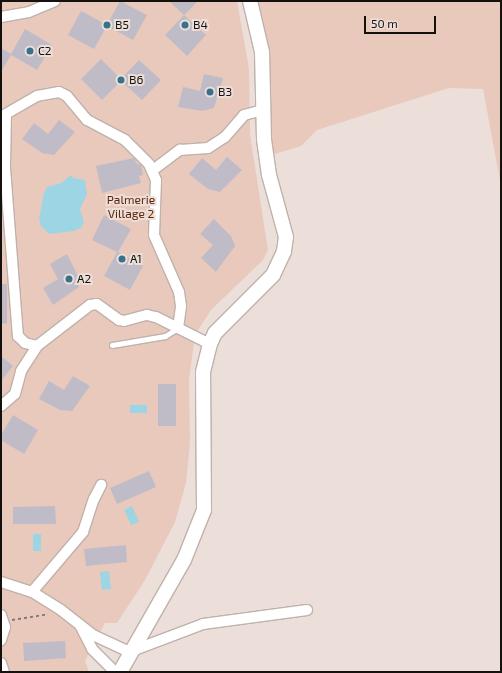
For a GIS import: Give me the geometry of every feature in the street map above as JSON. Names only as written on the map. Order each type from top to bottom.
[{"type":"street","points":[[1,17],[29,12],[55,1]]},
{"type":"street","points":[[120,672],[129,652],[184,560],[204,510],[203,372],[210,344],[215,333],[273,275],[284,251],[286,237],[269,175],[264,139],[262,52],[250,1]]},
{"type":"street","points":[[37,346],[25,343],[18,336],[5,168],[3,113],[37,96],[59,92],[67,96],[87,120],[125,140],[152,170],[156,180],[154,235],[179,292],[181,306],[178,328]]},
{"type":"street","points":[[152,170],[180,150],[208,148],[225,137],[244,115],[263,110]]},
{"type":"street","points":[[1,406],[15,394],[22,371],[37,346],[90,305],[97,304],[124,321],[146,315],[178,328],[210,344]]},
{"type":"street","points":[[32,592],[83,532],[94,499],[101,485]]},
{"type":"street","points":[[1,582],[32,592],[57,607],[98,638],[129,652],[203,624],[308,610]]},
{"type":"street","points":[[1,640],[5,633],[3,618]]},
{"type":"street","points":[[80,625],[92,649],[115,672]]},
{"type":"street","points":[[1,663],[4,672]]},
{"type":"lane","points":[[112,345],[165,336],[178,328]]},
{"type":"path","points":[[3,618],[49,614],[57,607]]},
{"type":"green space","name":"Palmerie Village 2","points":[[1,1],[237,1],[249,69],[250,135],[268,250],[263,260],[211,310],[195,335],[189,380],[190,443],[186,483],[175,522],[145,580],[117,623],[105,623],[85,661],[89,672],[1,672]]},
{"type":"green space","points":[[255,1],[501,1],[501,186],[483,89],[449,88],[317,130],[301,146],[268,156]]},
{"type":"water","points":[[71,175],[73,178],[85,180],[87,194],[80,209],[84,222],[81,228],[74,231],[49,234],[41,226],[39,219],[44,193],[47,187],[61,183]]},
{"type":"water","points":[[130,405],[147,405],[147,413],[130,413]]},
{"type":"water","points":[[132,506],[139,522],[131,525],[124,510]]},
{"type":"water","points":[[33,534],[41,534],[41,551],[33,551]]},
{"type":"water","points":[[109,571],[111,589],[102,590],[100,572]]},
{"type":"building","name":"B5","points":[[120,1],[147,15],[133,40],[107,26],[94,49],[68,35],[81,11],[107,25]]},
{"type":"building","points":[[169,1],[198,1],[184,15]]},
{"type":"building","name":"B4","points":[[184,15],[206,35],[187,56],[165,35]]},
{"type":"building","name":"C2","points":[[25,29],[52,45],[37,70],[11,55],[1,72],[1,48],[11,54]]},
{"type":"building","name":"B6","points":[[101,59],[121,79],[139,60],[161,80],[142,100],[121,81],[102,100],[81,79]]},
{"type":"building","name":"B3","points":[[204,74],[223,78],[214,108],[202,111],[178,107],[183,87],[200,91]]},
{"type":"building","points":[[59,120],[75,132],[54,155],[42,153],[22,139],[34,123],[48,134]]},
{"type":"building","points":[[227,157],[242,170],[220,192],[208,189],[189,174],[202,158],[216,170]]},
{"type":"building","points":[[134,158],[137,164],[141,165],[143,175],[139,176],[141,183],[102,193],[96,166]]},
{"type":"building","name":"A1","points":[[104,215],[131,229],[118,252],[143,266],[130,290],[104,276],[117,252],[92,240]]},
{"type":"building","points":[[214,219],[231,236],[235,246],[216,272],[201,258],[213,245],[200,234]]},
{"type":"building","name":"A2","points":[[67,254],[78,276],[79,287],[53,305],[43,288],[58,279],[50,264]]},
{"type":"building","points":[[1,284],[7,284],[7,324],[1,323]]},
{"type":"building","points":[[1,356],[13,366],[1,381]]},
{"type":"building","points":[[73,376],[90,386],[72,411],[60,410],[39,399],[49,381],[64,390]]},
{"type":"building","points":[[158,384],[176,384],[176,426],[158,426]]},
{"type":"building","points":[[13,415],[38,430],[24,454],[1,440],[1,435]]},
{"type":"building","points":[[149,471],[156,487],[117,504],[110,488]]},
{"type":"building","points":[[55,506],[56,524],[13,524],[13,507]]},
{"type":"building","points":[[126,545],[127,562],[86,566],[84,549]]},
{"type":"building","points":[[65,641],[66,658],[24,661],[23,643]]},
{"type":"place","name":"B5","points":[[107,25]]},
{"type":"place","name":"B4","points":[[185,25]]},
{"type":"place","name":"C2","points":[[30,51]]},
{"type":"place","name":"B6","points":[[121,80]]},
{"type":"place","name":"B3","points":[[210,92]]},
{"type":"place","name":"A1","points":[[122,259]]},
{"type":"place","name":"A2","points":[[69,279]]}]
